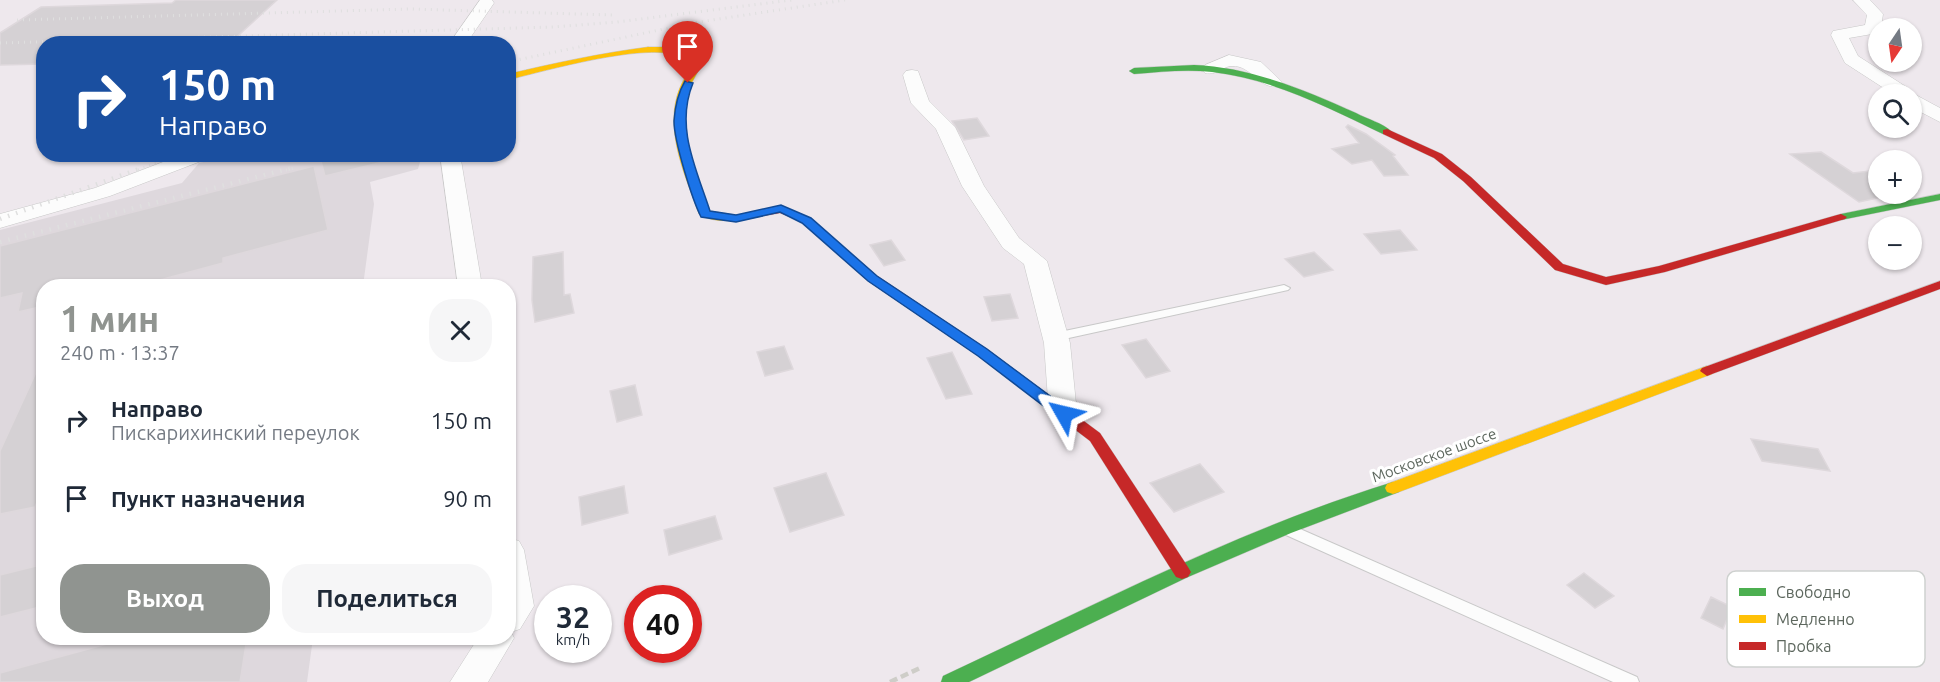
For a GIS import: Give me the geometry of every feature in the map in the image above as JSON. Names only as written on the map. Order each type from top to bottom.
[{"type":"street","points":[[1861,0],[1875,14],[1873,29],[1839,35],[1851,59],[1890,84]]},
{"type":"street","points":[[463,36],[486,3]]},
{"type":"street","points":[[516,76],[648,51],[682,53],[696,66],[681,100],[679,124],[705,214],[736,218],[781,209],[807,220],[872,278],[982,352],[1095,437],[1182,572]]},
{"type":"street","points":[[1134,71],[1211,69],[1229,60],[1255,66],[1273,82],[1328,104],[1438,156],[1467,179],[1559,267],[1606,281],[1661,269],[1858,212],[1940,197]]},
{"type":"street","points":[[912,75],[920,103],[945,127],[973,186],[1011,243],[1035,261],[1055,337],[1064,414]]},
{"type":"street","points":[[1922,105],[1940,116]]},
{"type":"street","points":[[0,221],[60,206],[147,178],[184,162]]},
{"type":"street","points":[[451,162],[469,279]]},
{"type":"street","name":"Московское шоссе","points":[[950,682],[1182,572],[1285,528],[1940,285]]},
{"type":"street","points":[[468,682],[492,645]]},
{"type":"lane","points":[[1055,337],[1284,288]]},
{"type":"lane","points":[[1285,528],[1631,682]]},
{"type":"shaded area","points":[[420,162],[418,169],[370,182],[374,204],[364,279],[36,279],[36,645],[312,645],[307,682],[0,682],[0,230],[182,183],[199,163]]},
{"type":"building","points":[[176,0],[277,0],[238,36],[36,36],[36,64],[0,65],[0,33],[41,7],[172,3]]},
{"type":"building","points":[[977,118],[989,136],[964,140],[952,121]]},
{"type":"building","points":[[1348,125],[1366,134],[1395,155],[1393,156],[1408,175],[1384,176],[1372,160],[1352,164],[1332,149],[1359,143],[1346,127]]},
{"type":"building","points":[[1821,152],[1853,173],[1868,171],[1868,200],[1859,202],[1790,154]]},
{"type":"building","points":[[321,162],[383,162],[325,176]]},
{"type":"building","points":[[314,166],[328,230],[223,258],[223,263],[163,279],[36,279],[36,308],[18,312],[22,293],[0,298],[0,246]]},
{"type":"building","points":[[1400,230],[1417,250],[1381,254],[1364,234]]},
{"type":"building","points":[[891,240],[905,260],[884,266],[870,245]]},
{"type":"building","points":[[563,252],[564,295],[570,294],[574,313],[535,322],[532,300],[533,257]]},
{"type":"building","points":[[1314,252],[1333,270],[1304,277],[1285,259]]},
{"type":"building","points":[[1010,294],[1018,318],[992,321],[984,297]]},
{"type":"building","points":[[1146,339],[1170,371],[1146,378],[1122,345]]},
{"type":"building","points":[[784,346],[793,369],[765,376],[757,352]]},
{"type":"building","points":[[952,352],[972,394],[946,399],[927,358]]},
{"type":"building","points":[[36,372],[35,507],[0,514],[0,451]]},
{"type":"building","points":[[635,385],[642,415],[617,422],[610,391]]},
{"type":"building","points":[[1751,439],[1818,449],[1830,471],[1762,461]]},
{"type":"building","points":[[1200,464],[1224,492],[1174,512],[1150,483]]},
{"type":"building","points":[[826,473],[844,515],[790,532],[774,488]]},
{"type":"building","points":[[624,486],[628,513],[582,525],[579,497]]},
{"type":"building","points":[[715,516],[722,539],[669,555],[664,530]]},
{"type":"building","points":[[36,566],[36,608],[0,617],[0,575]]},
{"type":"building","points":[[1584,573],[1614,596],[1595,608],[1567,585]]},
{"type":"building","points":[[1711,597],[1727,605],[1727,619],[1723,629],[1701,618]]},
{"type":"building","points":[[103,645],[246,645],[240,682],[0,682],[0,673]]},
{"type":"railway","points":[[242,36],[553,27],[617,22],[792,0]]},
{"type":"railway","points":[[516,60],[692,23],[845,0]]},
{"type":"railway","points":[[17,20],[411,9],[612,15]]},
{"type":"railway","points":[[0,43],[36,42]]},
{"type":"railway","points":[[138,170],[160,162]]},
{"type":"railway","points":[[286,170],[297,167]]},
{"type":"railway","points":[[0,219],[142,168]]},
{"type":"railway","points":[[0,242],[292,168]]},
{"type":"traffic: fast","points":[[1134,71],[1194,68],[1236,73],[1303,94],[1387,132]]},
{"type":"traffic: fast","points":[[1841,217],[1940,197]]},
{"type":"traffic: fast","points":[[950,682],[1182,572],[1285,528],[1393,488]]},
{"type":"traffic: slow","points":[[516,75],[571,62],[624,53],[648,50],[683,53],[696,66],[682,96],[679,114],[682,144],[705,214],[736,218],[753,215]]},
{"type":"traffic: slow","points":[[1393,488],[1707,371]]},
{"type":"traffic: jam","points":[[1387,132],[1438,156],[1467,179],[1559,267],[1606,281],[1661,269],[1841,217]]},
{"type":"traffic: jam","points":[[753,215],[781,209],[806,220],[872,278],[982,352],[1095,437],[1182,572]]},
{"type":"traffic: jam","points":[[1707,371],[1940,285]]},
{"type":"route","points":[[688,83],[681,100],[679,124],[705,214],[736,218],[781,209],[807,220],[872,278],[982,352],[1064,414]]}]
